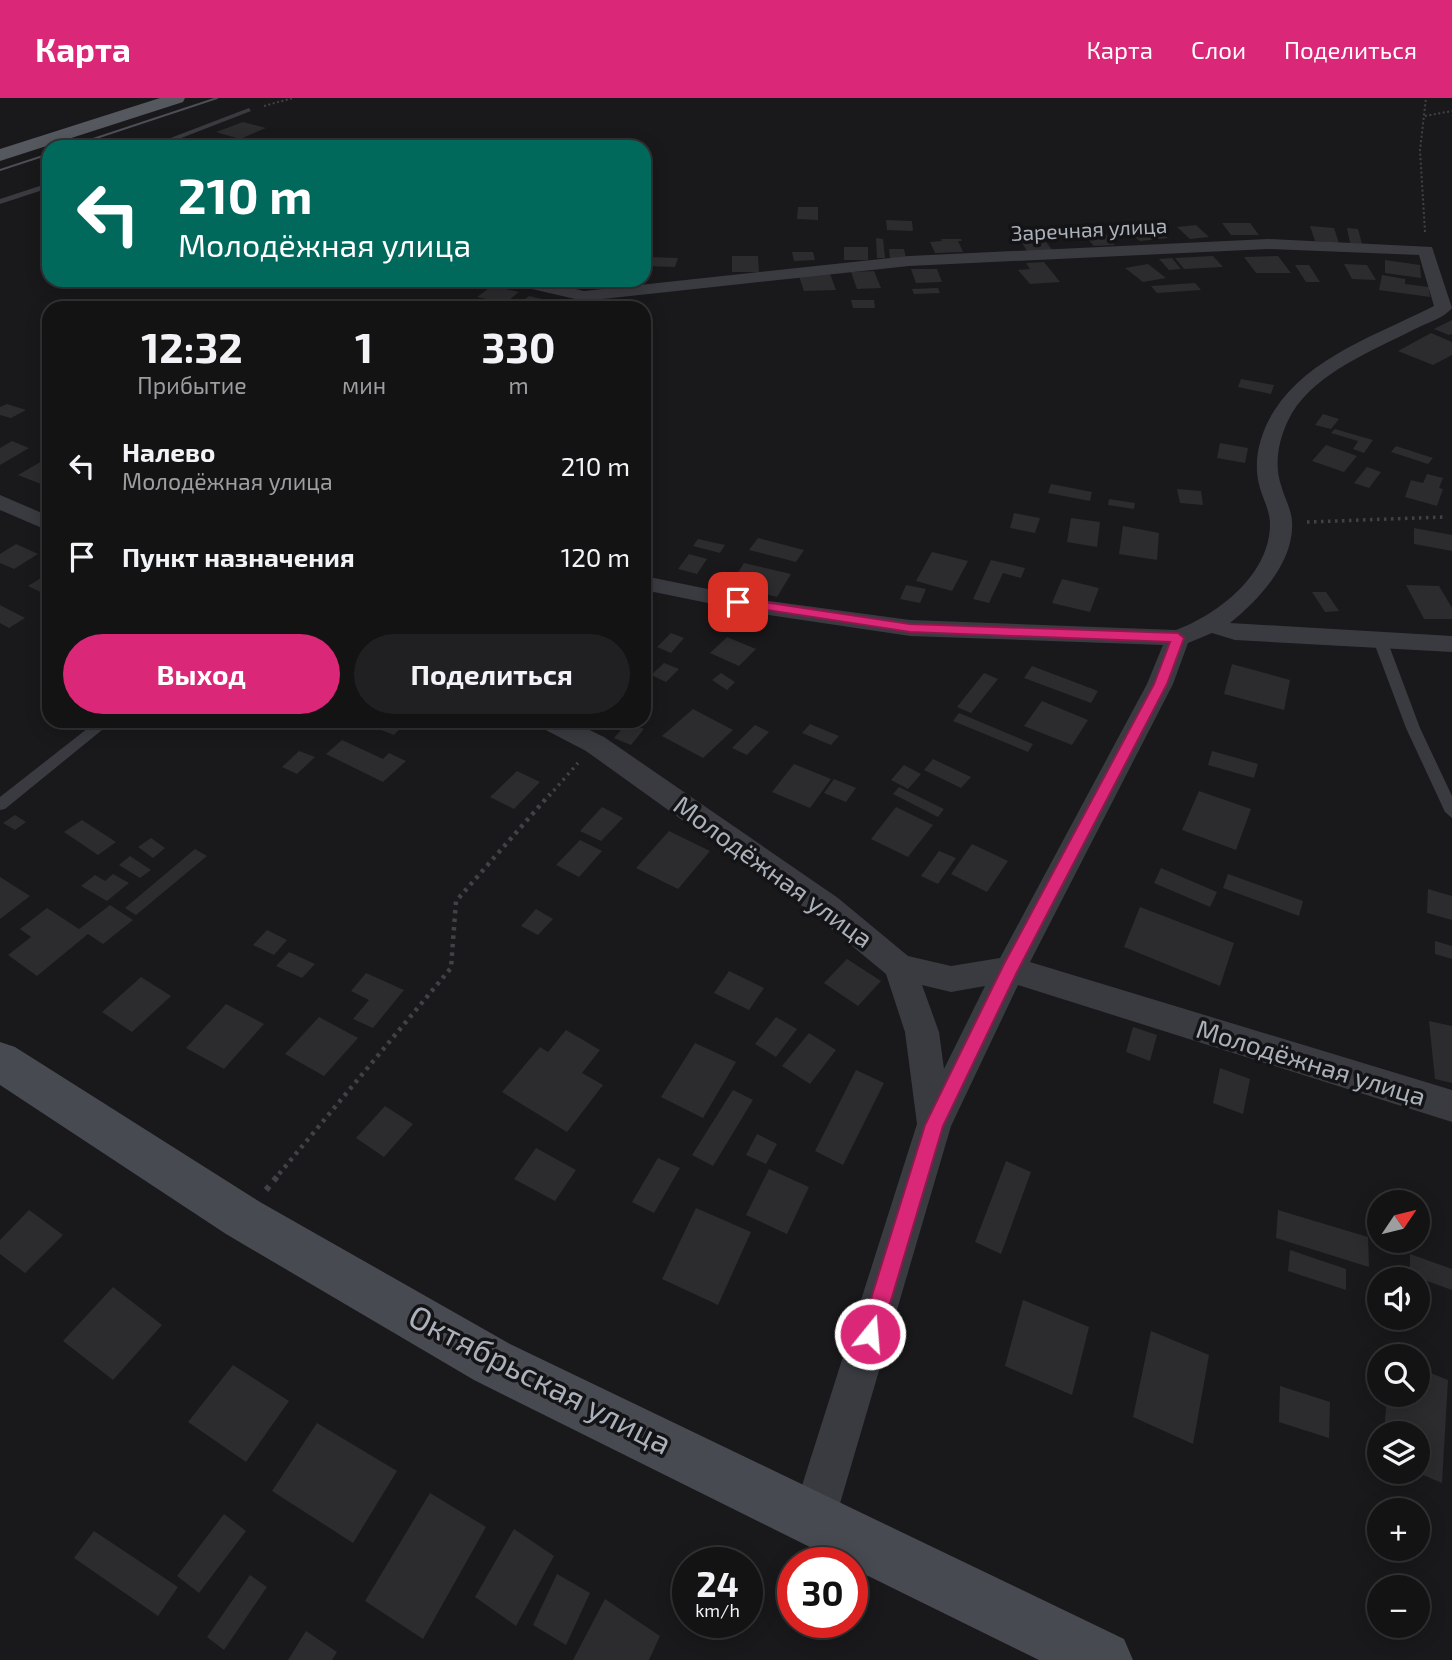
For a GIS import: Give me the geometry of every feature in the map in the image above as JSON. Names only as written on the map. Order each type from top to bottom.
[{"type":"main road","points":[[0,143],[143,98]]},
{"type":"main road","points":[[47,140],[177,98]]},
{"type":"main road","points":[[0,155],[42,141]]},
{"type":"street","name":"Заречная улица","points":[[586,301],[909,261],[1268,244],[1426,250]]},
{"type":"street","points":[[651,584],[762,607],[910,628],[1178,638],[1210,625],[1249,593],[1275,558],[1281,523],[1268,476],[1269,441],[1289,403],[1303,388],[1327,370],[1443,308],[1426,250]]},
{"type":"street","name":"Заречная улица","points":[[536,287],[575,301]]},
{"type":"street","points":[[0,502],[42,521]]},
{"type":"street","points":[[1210,625],[1235,632],[1452,644]]},
{"type":"street","points":[[814,1517],[934,1125],[1010,969],[1160,684],[1178,638]]},
{"type":"street","name":"Молодёжная улица","points":[[564,728],[595,744],[828,907],[899,967],[951,979],[1010,969],[1452,1106]]},
{"type":"street","points":[[899,967],[922,1032],[934,1125]]},
{"type":"street","name":"Октябрьская улица","points":[[0,1060],[243,1218],[492,1362],[1103,1660]]},
{"type":"lane","points":[[170,140],[249,110]]},
{"type":"lane","points":[[0,202],[42,187]]},
{"type":"lane","points":[[1380,640],[1413,728],[1452,812]]},
{"type":"lane","points":[[0,805],[97,728]]},
{"type":"path","points":[[249,110],[293,98]]},
{"type":"path","points":[[1426,98],[1420,150],[1426,250]]},
{"type":"path","points":[[1425,116],[1452,111]]},
{"type":"path","points":[[1281,523],[1444,517]]},
{"type":"path","points":[[243,1218],[451,968],[456,901],[595,744]]},
{"type":"building","points":[[243,122],[266,128],[240,139],[216,132]]},
{"type":"building","points":[[798,207],[818,207],[818,220],[797,219]]},
{"type":"building","points":[[886,220],[912,221],[913,231],[887,230]]},
{"type":"building","points":[[1150,223],[1168,238],[1140,241],[1122,227]]},
{"type":"building","points":[[1222,223],[1250,223],[1259,235],[1231,235]]},
{"type":"building","points":[[1196,225],[1209,237],[1190,239],[1177,227]]},
{"type":"building","points":[[1310,226],[1334,228],[1339,243],[1315,241]]},
{"type":"building","points":[[1347,228],[1358,229],[1362,244],[1350,243]]},
{"type":"building","points":[[1105,233],[1115,245],[1094,246],[1084,235]]},
{"type":"building","points":[[876,238],[883,239],[885,258],[877,258]]},
{"type":"building","points":[[1043,238],[1053,251],[1028,253],[1020,239]]},
{"type":"building","points":[[941,239],[961,239],[962,241],[958,241],[963,252],[935,253],[930,242],[942,241]]},
{"type":"building","points":[[844,247],[868,247],[868,260],[844,260]]},
{"type":"building","points":[[889,249],[904,249],[906,258],[890,258]]},
{"type":"building","points":[[792,252],[813,252],[815,260],[794,261]]},
{"type":"building","points":[[732,256],[758,256],[759,272],[732,272]]},
{"type":"building","points":[[1213,256],[1223,267],[1184,269],[1175,258]]},
{"type":"building","points":[[1278,256],[1291,273],[1256,273],[1244,257]]},
{"type":"building","points":[[651,257],[678,258],[675,267],[651,266]]},
{"type":"building","points":[[1172,258],[1181,269],[1169,270],[1159,259]]},
{"type":"building","points":[[1385,260],[1420,265],[1421,278],[1385,273]]},
{"type":"building","points":[[1044,262],[1060,282],[1030,284],[1018,270],[1030,269],[1026,263]]},
{"type":"building","points":[[1148,264],[1166,278],[1143,282],[1125,268]]},
{"type":"building","points":[[1344,264],[1367,265],[1376,280],[1352,279]]},
{"type":"building","points":[[1295,265],[1309,265],[1320,282],[1306,282]]},
{"type":"building","points":[[911,269],[937,269],[942,282],[916,283]]},
{"type":"building","points":[[874,271],[881,288],[857,289],[851,272]]},
{"type":"building","points":[[830,274],[836,290],[804,291],[799,276]]},
{"type":"building","points":[[1382,275],[1405,279],[1405,284],[1429,287],[1430,297],[1379,290]]},
{"type":"building","points":[[1195,283],[1201,290],[1157,293],[1151,286]]},
{"type":"building","points":[[491,287],[519,292],[508,301],[477,297]]},
{"type":"building","points":[[938,288],[940,293],[914,294],[912,289]]},
{"type":"building","points":[[529,296],[551,301],[522,301]]},
{"type":"building","points":[[851,300],[874,300],[875,308],[853,308]]},
{"type":"building","points":[[1452,320],[1452,334],[1434,329]]},
{"type":"building","points":[[1431,333],[1452,342],[1452,355],[1433,365],[1398,351]]},
{"type":"building","points":[[1241,379],[1274,385],[1271,394],[1238,387]]},
{"type":"building","points":[[7,404],[26,410],[11,418],[0,415],[0,407]]},
{"type":"building","points":[[1323,414],[1339,419],[1331,429],[1315,425]]},
{"type":"building","points":[[1335,429],[1373,440],[1364,453],[1353,449],[1358,441],[1331,433]]},
{"type":"building","points":[[12,441],[29,448],[0,465],[0,448]]},
{"type":"building","points":[[1220,443],[1248,448],[1245,463],[1217,458]]},
{"type":"building","points":[[1326,445],[1357,456],[1344,472],[1312,461]]},
{"type":"building","points":[[1396,446],[1433,458],[1428,464],[1391,452]]},
{"type":"building","points":[[42,461],[42,484],[18,475]]},
{"type":"building","points":[[1367,467],[1381,472],[1369,488],[1354,483]]},
{"type":"building","points":[[1427,474],[1443,478],[1439,488],[1443,489],[1437,506],[1405,497],[1411,480],[1423,483]]},
{"type":"building","points":[[1051,484],[1092,492],[1090,501],[1048,493]]},
{"type":"building","points":[[1177,489],[1201,491],[1203,505],[1180,503]]},
{"type":"building","points":[[1109,499],[1135,503],[1134,509],[1108,505]]},
{"type":"building","points":[[1014,513],[1040,518],[1035,533],[1010,528]]},
{"type":"building","points":[[1071,518],[1100,522],[1097,547],[1067,542]]},
{"type":"building","points":[[1123,526],[1159,533],[1157,560],[1119,554]]},
{"type":"building","points":[[1414,528],[1452,535],[1452,551],[1414,544]]},
{"type":"building","points":[[758,538],[804,550],[796,562],[749,550]]},
{"type":"building","points":[[698,539],[725,545],[720,553],[693,546]]},
{"type":"building","points":[[16,544],[38,554],[14,569],[0,563],[0,554]]},
{"type":"building","points":[[932,552],[968,561],[952,591],[916,581]]},
{"type":"building","points":[[689,554],[707,559],[697,574],[678,569]]},
{"type":"building","points":[[991,560],[1025,568],[1021,578],[1003,573],[989,603],[973,599]]},
{"type":"building","points":[[744,563],[791,574],[777,597],[730,585]]},
{"type":"building","points":[[42,577],[42,593],[28,586]]},
{"type":"building","points":[[1062,579],[1099,588],[1090,612],[1052,603]]},
{"type":"building","points":[[906,585],[926,589],[920,603],[900,599]]},
{"type":"building","points":[[1406,585],[1439,586],[1452,608],[1452,619],[1424,619]]},
{"type":"building","points":[[1312,592],[1326,592],[1339,611],[1325,612]]},
{"type":"building","points":[[0,605],[25,618],[9,628],[0,623]]},
{"type":"building","points":[[671,633],[684,638],[671,653],[657,647]]},
{"type":"building","points":[[727,637],[756,649],[739,666],[710,653]]},
{"type":"building","points":[[664,663],[679,669],[666,682],[651,675]]},
{"type":"building","points":[[1232,664],[1290,680],[1284,710],[1224,694]]},
{"type":"building","points":[[1032,666],[1098,691],[1091,703],[1024,678]]},
{"type":"building","points":[[721,673],[735,682],[727,690],[712,680]]},
{"type":"building","points":[[984,673],[998,679],[971,713],[957,707]]},
{"type":"building","points":[[1042,701],[1088,720],[1072,745],[1024,726]]},
{"type":"building","points":[[693,709],[733,730],[703,758],[662,736]]},
{"type":"building","points":[[959,713],[1033,744],[1028,752],[953,721]]},
{"type":"building","points":[[810,724],[839,736],[831,745],[802,733]]},
{"type":"building","points":[[755,725],[769,732],[747,755],[732,748]]},
{"type":"building","points":[[376,728],[400,728],[394,735]]},
{"type":"building","points":[[623,728],[644,729],[631,745],[614,738]]},
{"type":"building","points":[[342,740],[383,759],[389,753],[406,761],[383,782],[326,754]]},
{"type":"building","points":[[299,751],[315,757],[297,774],[282,767]]},
{"type":"building","points":[[1212,751],[1258,764],[1254,778],[1208,765]]},
{"type":"building","points":[[933,759],[971,777],[961,788],[924,770]]},
{"type":"building","points":[[794,764],[831,779],[810,808],[772,792]]},
{"type":"building","points":[[904,765],[921,774],[908,789],[891,780]]},
{"type":"building","points":[[517,771],[540,782],[514,809],[490,797]]},
{"type":"building","points":[[834,779],[856,788],[846,802],[824,793]]},
{"type":"building","points":[[899,787],[944,809],[938,817],[893,794]]},
{"type":"building","points":[[1199,791],[1251,809],[1236,850],[1182,830]]},
{"type":"building","points":[[602,807],[623,818],[601,841],[580,831]]},
{"type":"building","points":[[896,807],[933,825],[908,857],[871,839]]},
{"type":"building","points":[[15,815],[26,822],[15,830],[3,823]]},
{"type":"building","points":[[82,820],[116,842],[98,855],[64,832]]},
{"type":"building","points":[[669,831],[710,851],[678,889],[636,868]]},
{"type":"building","points":[[151,838],[165,848],[153,858],[138,847]]},
{"type":"building","points":[[580,840],[602,851],[579,877],[556,865]]},
{"type":"building","points":[[972,844],[1008,861],[987,892],[951,874]]},
{"type":"building","points":[[195,849],[207,856],[136,915],[125,908]]},
{"type":"building","points":[[939,851],[956,858],[938,884],[921,876]]},
{"type":"building","points":[[130,856],[151,870],[140,878],[119,865]]},
{"type":"building","points":[[1161,868],[1217,892],[1210,907],[1154,883]]},
{"type":"building","points":[[113,874],[129,883],[107,901],[81,886],[95,875],[105,881]]},
{"type":"building","points":[[1228,874],[1303,901],[1299,916],[1223,888]]},
{"type":"building","points":[[0,877],[30,896],[0,919]]},
{"type":"building","points":[[1428,889],[1452,896],[1452,920],[1427,913]]},
{"type":"building","points":[[110,905],[133,920],[103,944],[88,934],[37,976],[8,955],[31,937],[20,929],[47,908],[79,929]]},
{"type":"building","points":[[1140,907],[1234,943],[1220,986],[1124,947]]},
{"type":"building","points":[[536,909],[553,919],[538,935],[521,926]]},
{"type":"building","points":[[267,930],[287,940],[274,955],[253,945]]},
{"type":"building","points":[[1435,941],[1452,946],[1452,959],[1435,954]]},
{"type":"building","points":[[289,952],[315,964],[302,978],[276,966]]},
{"type":"building","points":[[847,959],[881,981],[858,1006],[824,983]]},
{"type":"building","points":[[729,971],[764,988],[749,1010],[714,993]]},
{"type":"building","points":[[366,973],[404,990],[373,1028],[353,1019],[369,1000],[351,991]]},
{"type":"building","points":[[141,977],[171,996],[132,1032],[102,1012]]},
{"type":"building","points":[[226,1004],[264,1024],[224,1069],[186,1048]]},
{"type":"building","points":[[319,1017],[358,1038],[324,1076],[285,1054]]},
{"type":"building","points":[[776,1017],[797,1029],[776,1057],[755,1044]]},
{"type":"building","points":[[1429,1021],[1452,1026],[1452,1083],[1435,1079]]},
{"type":"building","points":[[1133,1027],[1157,1035],[1150,1061],[1126,1052]]},
{"type":"building","points":[[566,1030],[600,1050],[582,1073],[603,1085],[567,1132],[502,1092],[540,1047],[548,1052]]},
{"type":"building","points":[[809,1033],[836,1050],[810,1084],[782,1066]]},
{"type":"building","points":[[695,1043],[736,1062],[703,1118],[661,1097]]},
{"type":"building","points":[[1220,1068],[1250,1079],[1243,1114],[1213,1103]]},
{"type":"building","points":[[856,1070],[884,1083],[843,1165],[815,1151]]},
{"type":"building","points":[[733,1090],[753,1100],[713,1166],[692,1155]]},
{"type":"building","points":[[385,1106],[413,1124],[384,1157],[356,1138]]},
{"type":"building","points":[[757,1134],[777,1144],[766,1164],[746,1155]]},
{"type":"building","points":[[536,1148],[576,1170],[555,1201],[514,1179]]},
{"type":"building","points":[[658,1158],[680,1168],[654,1213],[632,1202]]},
{"type":"building","points":[[1006,1161],[1031,1172],[1001,1254],[975,1242]]},
{"type":"building","points":[[769,1169],[809,1187],[787,1234],[746,1215]]},
{"type":"building","points":[[696,1208],[751,1232],[718,1305],[662,1279]]},
{"type":"building","points":[[29,1210],[63,1235],[25,1273],[0,1254],[0,1240]]},
{"type":"building","points":[[1278,1210],[1367,1237],[1369,1267],[1276,1238]]},
{"type":"building","points":[[1290,1250],[1346,1269],[1346,1290],[1288,1271]]},
{"type":"building","points":[[1410,1254],[1452,1269],[1452,1290],[1430,1282],[1430,1267],[1410,1267]]},
{"type":"building","points":[[113,1287],[162,1325],[113,1380],[63,1341]]},
{"type":"building","points":[[1023,1300],[1089,1327],[1072,1395],[1005,1366]]},
{"type":"building","points":[[1151,1331],[1209,1355],[1193,1444],[1133,1417]]},
{"type":"building","points":[[233,1365],[289,1401],[246,1462],[188,1422]]},
{"type":"building","points":[[1430,1373],[1448,1380],[1442,1483],[1430,1478],[1430,1421],[1385,1421],[1386,1407],[1430,1407]]},
{"type":"building","points":[[1280,1386],[1330,1402],[1329,1438],[1279,1422]]},
{"type":"building","points":[[317,1423],[397,1471],[353,1543],[272,1491]]},
{"type":"building","points":[[430,1493],[486,1527],[423,1639],[365,1601]]},
{"type":"building","points":[[224,1514],[246,1531],[199,1593],[177,1576]]},
{"type":"building","points":[[514,1529],[554,1556],[516,1626],[475,1597]]},
{"type":"building","points":[[94,1531],[178,1587],[158,1616],[74,1558]]},
{"type":"building","points":[[557,1574],[590,1593],[566,1645],[533,1625]]},
{"type":"building","points":[[250,1575],[267,1587],[224,1650],[207,1637]]},
{"type":"building","points":[[605,1599],[660,1636],[649,1660],[573,1660]]},
{"type":"building","points":[[306,1631],[337,1652],[332,1660],[288,1660]]},
{"type":"tram line","points":[[90,140],[217,98]]},
{"type":"tram line","points":[[0,170],[42,156]]},
{"type":"route","points":[[738,602],[910,628],[1178,638],[1160,684],[1010,969],[934,1125],[870,1334]]}]
